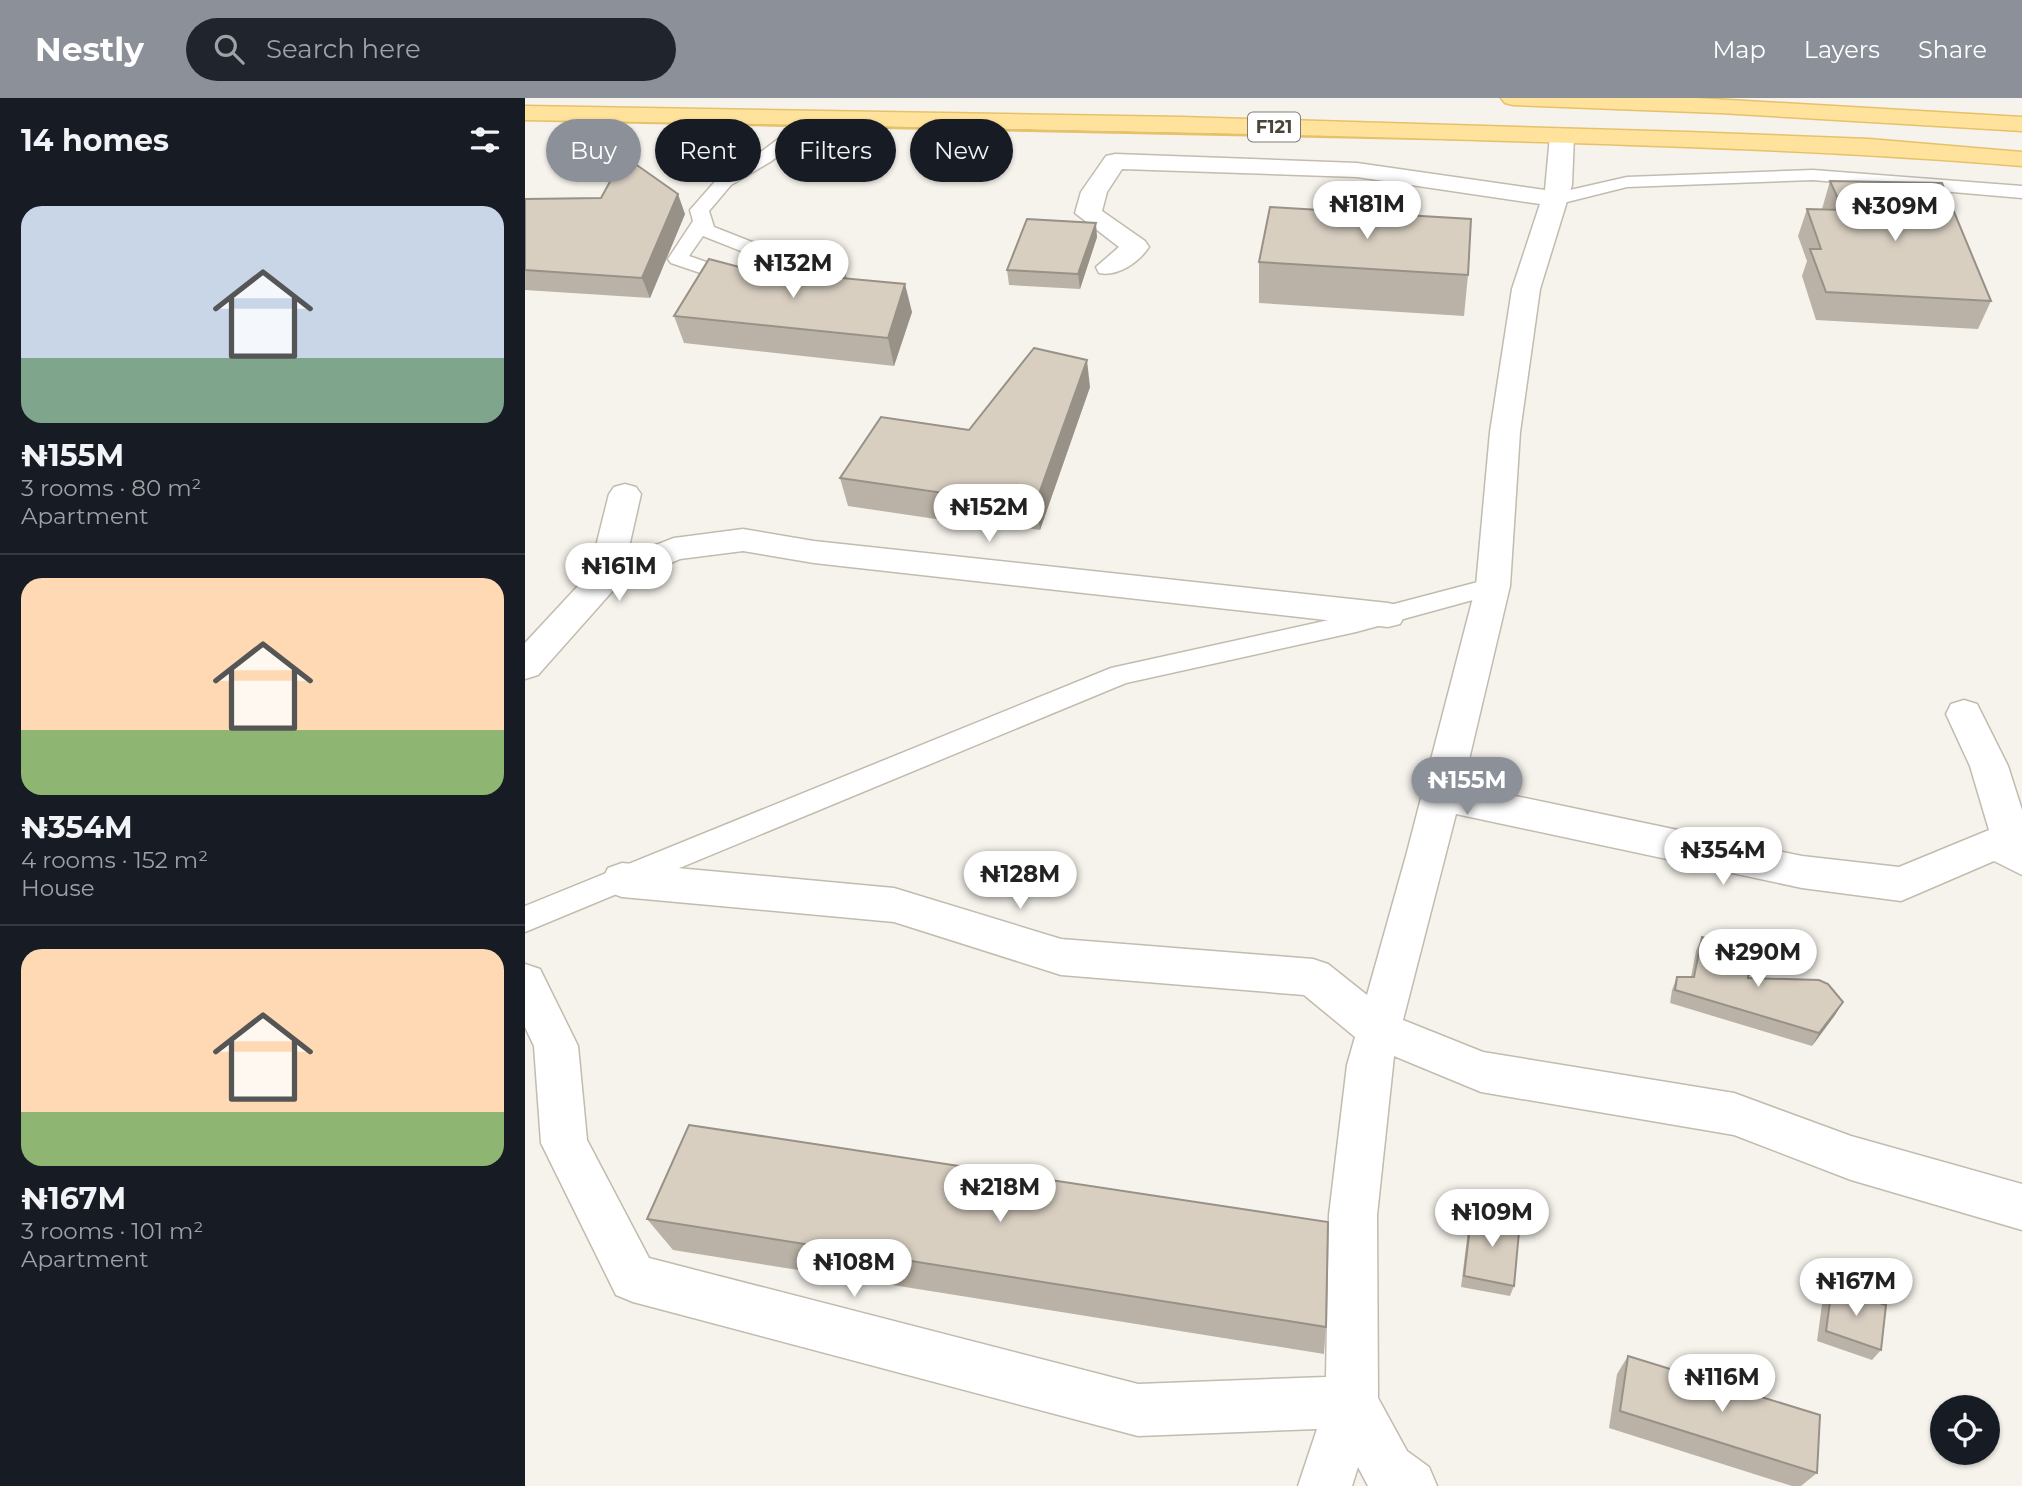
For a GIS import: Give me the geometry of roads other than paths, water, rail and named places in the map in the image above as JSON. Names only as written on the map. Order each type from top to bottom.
[{"type":"main road","points":[[1513,98],[1720,106],[2022,124]]},
{"type":"main road","name":"F121","points":[[525,113],[839,119]]},
{"type":"main road","name":"F121","points":[[896,120],[1182,124],[1869,146],[2022,159]]},
{"type":"street","points":[[1325,1486],[1352,1402],[1353,1214],[1369,1065],[1441,796],[1493,586],[1505,432],[1526,289],[1559,185],[1562,136]]},
{"type":"street","points":[[1109,267],[1136,247],[1088,213],[1094,192],[1115,161],[1357,170],[1555,199]]},
{"type":"street","points":[[605,578],[625,494]]},
{"type":"street","points":[[525,666],[605,578],[674,549],[743,540],[814,552],[1388,615]]},
{"type":"street","points":[[1964,714],[1989,766],[2020,857]]},
{"type":"street","points":[[1441,796],[1802,873],[1901,884],[1997,843],[2020,857]]},
{"type":"street","points":[[622,880],[894,905],[1061,957],[1313,977],[1379,1030],[1481,1072],[1734,1114],[1851,1157],[2022,1207]]},
{"type":"street","points":[[525,982],[556,1046],[564,1143],[633,1278],[1137,1410],[1352,1402]]},
{"type":"street","points":[[1352,1402],[1388,1470],[1410,1486]]},
{"type":"lane","points":[[763,253],[706,230],[699,210],[725,181],[775,150]]},
{"type":"lane","points":[[1555,199],[1627,183],[1813,175],[2022,192]]},
{"type":"lane","points":[[703,221],[678,259],[731,277]]},
{"type":"lane","points":[[525,919],[1120,675],[1388,615],[1493,586]]}]
